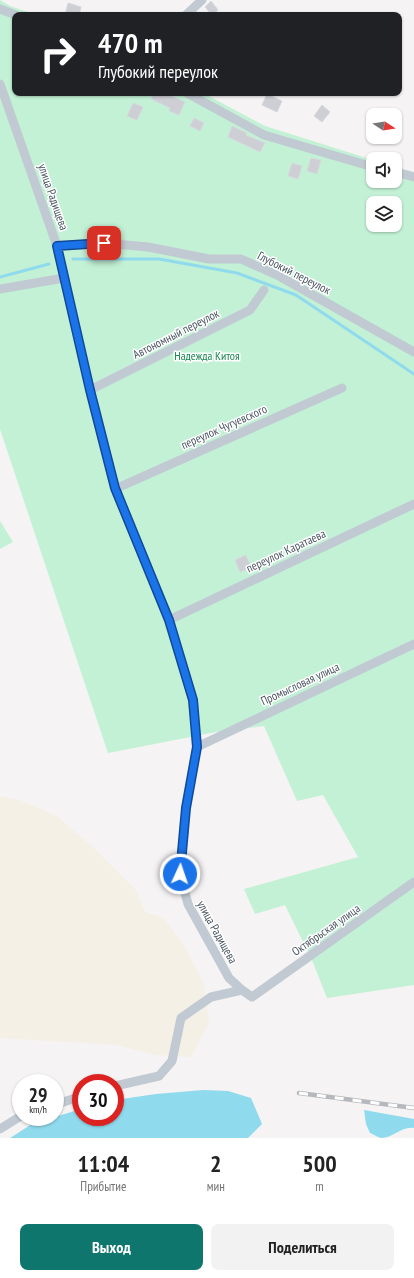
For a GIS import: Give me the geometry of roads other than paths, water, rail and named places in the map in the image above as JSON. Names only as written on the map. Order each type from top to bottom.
[{"type":"street","points":[[189,12],[202,0]]},
{"type":"street","points":[[0,9],[12,14]]},
{"type":"street","name":"улица Радищева","points":[[0,84],[57,246],[90,390],[115,488],[169,620],[193,700],[197,747],[186,808],[180,874],[188,904],[229,978],[252,997]]},
{"type":"street","points":[[192,96],[264,135],[366,165]]},
{"type":"street","points":[[402,174],[414,177]]},
{"type":"street","name":"Глубокий переулок","points":[[57,246],[104,243],[148,247],[209,259],[241,259],[279,276],[414,352]]},
{"type":"street","points":[[0,289],[64,278]]},
{"type":"street","name":"Автономный переулок","points":[[90,390],[250,310],[264,290]]},
{"type":"street","name":"переулок Чугуевского","points":[[115,488],[342,388]]},
{"type":"street","name":"переулок Каратаева","points":[[169,620],[414,504]]},
{"type":"street","name":"Промысловая улица","points":[[197,747],[414,644]]},
{"type":"street","name":"Октябрьская улица","points":[[252,997],[414,882]]},
{"type":"street","points":[[124,1084],[159,1076],[172,1061],[181,1018],[211,997],[242,990]]},
{"type":"street","points":[[0,1129],[12,1122]]},
{"type":"water","points":[[203,1090],[228,1091],[251,1098],[262,1124],[248,1138],[10,1138],[29,1126],[64,1126],[64,1114],[72,1112],[72,1126],[124,1126],[124,1099]]},
{"type":"water","points":[[364,1110],[414,1119],[414,1128],[405,1129],[390,1136],[380,1138],[370,1133],[366,1124]]},
{"type":"waterway","points":[[73,259],[159,259],[237,273],[296,295],[414,374]]},
{"type":"waterway","points":[[0,277],[49,264]]},
{"type":"railway","points":[[299,1093],[414,1108]]},
{"type":"park label","name":"Надежда Китоя","points":[[207,356]]}]
